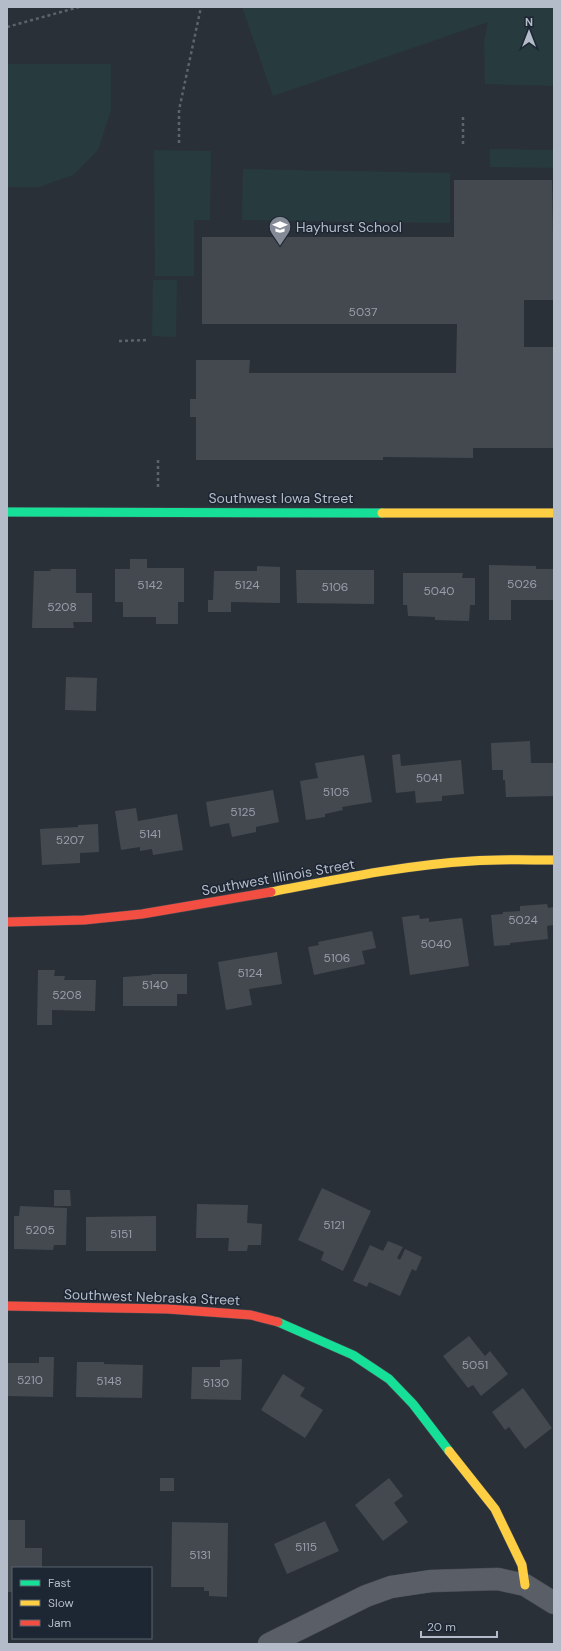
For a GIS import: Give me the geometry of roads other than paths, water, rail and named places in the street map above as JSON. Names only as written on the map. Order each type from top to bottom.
[{"type":"street","name":"Southwest Iowa Street","points":[[7,512],[554,513]]},
{"type":"street","name":"Southwest Illinois Street","points":[[7,922],[49,922],[123,917],[162,912],[379,873],[461,862],[554,860]]},
{"type":"street","name":"Southwest Nebraska Street","points":[[7,1306],[168,1309],[251,1315],[283,1323],[353,1355],[389,1379],[413,1404],[495,1508],[522,1565],[525,1585]]},
{"type":"street","points":[[269,1644],[366,1596],[391,1587],[432,1581],[498,1579],[525,1585],[554,1603]]},
{"type":"place","name":"Hayhurst School","points":[[280,246]]}]
